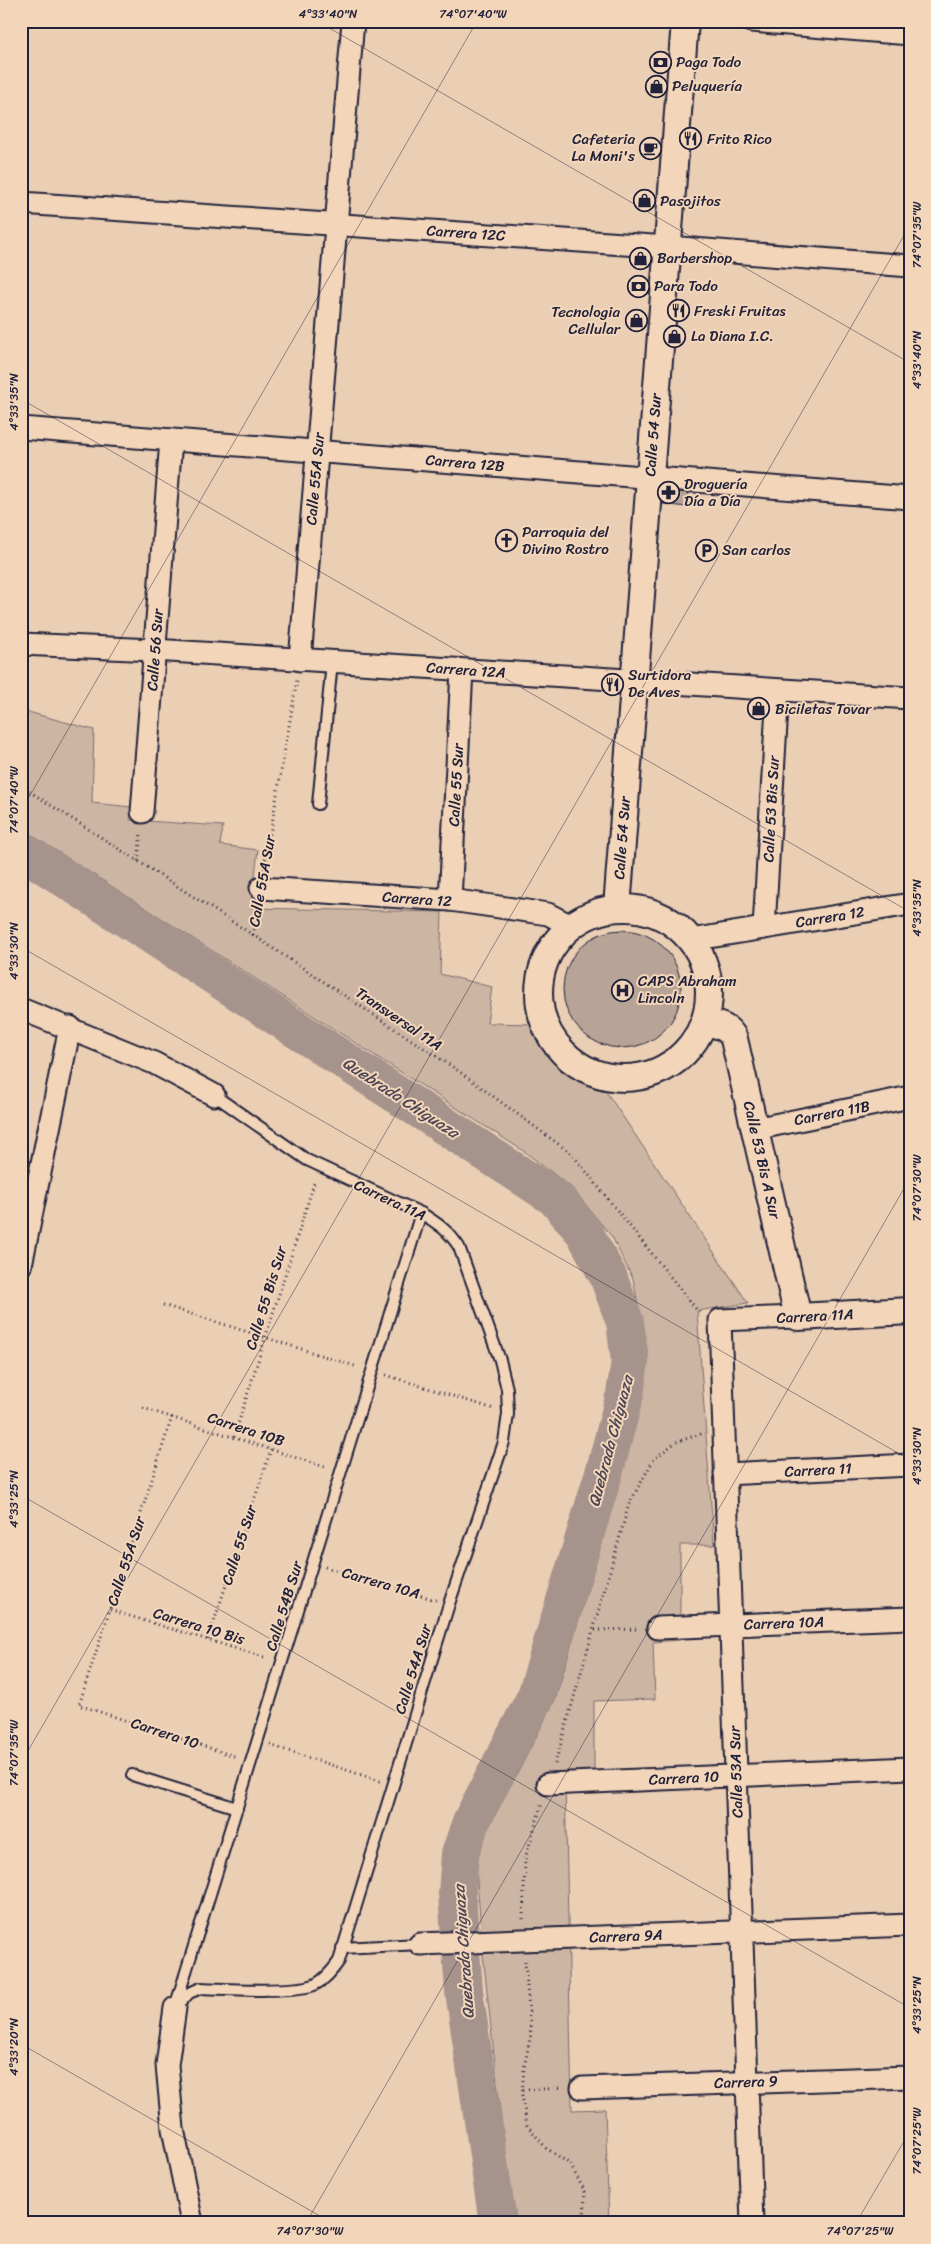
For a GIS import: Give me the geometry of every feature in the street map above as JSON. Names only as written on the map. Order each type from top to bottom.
[{"type":"street","name":"Calle 55A Sur","points":[[300,660],[353,21]]},
{"type":"street","name":"Calle 54 Sur","points":[[617,908],[685,21]]},
{"type":"street","points":[[751,21],[910,34]]},
{"type":"street","name":"Carrera 12C","points":[[21,203],[668,247],[910,266]]},
{"type":"street","name":"Carrera 12B","points":[[21,428],[910,498]]},
{"type":"street","name":"Calle 56 Sur","points":[[142,812],[171,440]]},
{"type":"street","name":"Carrera 12A","points":[[21,644],[154,650],[910,698]]},
{"type":"street","name":"Calle 55 Sur","points":[[450,900],[462,670]]},
{"type":"street","name":"Calle 53 Bis Sur","points":[[764,928],[778,690]]},
{"type":"street","name":"Carrera 12","points":[[261,888],[450,900],[548,914],[560,918],[571,926]]},
{"type":"street","name":"Carrera 12","points":[[691,940],[910,904]]},
{"type":"street","points":[[617,908],[650,912],[679,928],[691,940],[706,970],[709,988],[709,1006],[705,1022],[693,1044],[676,1061],[655,1073],[632,1078],[607,1077],[584,1069],[564,1055],[546,1028],[540,1013],[538,988],[543,965],[554,943],[571,926],[585,917],[617,908]]},
{"type":"street","points":[[21,1009],[70,1027],[154,1063],[214,1095]]},
{"type":"street","name":"Calle 53 Bis A Sur","points":[[705,1022],[724,1027],[732,1034],[798,1317]]},
{"type":"street","points":[[21,1265],[70,1027]]},
{"type":"street","name":"Carrera 11B","points":[[755,1129],[910,1097]]},
{"type":"street","name":"Carrera 11A","points":[[720,1320],[910,1311]]},
{"type":"street","name":"Calle 53A Sur","points":[[720,1320],[752,2223]]},
{"type":"street","name":"Carrera 11","points":[[725,1474],[910,1465]]},
{"type":"street","name":"Carrera 10A","points":[[658,1628],[910,1618]]},
{"type":"street","name":"Carrera 10","points":[[548,1784],[910,1768]]},
{"type":"street","name":"Carrera 9A","points":[[425,1944],[910,1926]]},
{"type":"street","points":[[175,2008],[167,2065],[173,2129],[192,2223]]},
{"type":"street","name":"Carrera 9","points":[[582,2088],[910,2077]]},
{"type":"lane","points":[[318,804],[332,662]]},
{"type":"lane","name":"Carrera 11A","points":[[214,1095],[319,1166],[422,1213],[439,1224],[452,1236],[459,1248],[500,1360]]},
{"type":"lane","name":"Calle 54B Sur","points":[[175,2008],[422,1213]]},
{"type":"lane","name":"Calle 54A Sur","points":[[175,2008],[189,1993],[201,1988],[291,1988],[312,1985],[322,1980],[339,1961],[449,1604],[504,1442],[508,1414],[507,1389],[500,1360]]},
{"type":"lane","points":[[132,1775],[237,1808]]},
{"type":"lane","name":"Carrera 9A","points":[[342,1948],[425,1944]]},
{"type":"path","name":"Calle 55A Sur","points":[[252,935],[300,660]]},
{"type":"path","name":"Transversal 11A","points":[[21,786],[460,1072],[572,1154],[697,1310],[720,1320]]},
{"type":"path","points":[[138,861],[142,812]]},
{"type":"path","name":"Calle 55 Bis Sur","points":[[234,1437],[319,1166]]},
{"type":"path","points":[[163,1305],[508,1414]]},
{"type":"path","name":"Carrera 10B","points":[[143,1408],[341,1472]]},
{"type":"path","name":"Calle 55A Sur","points":[[79,1705],[172,1417]]},
{"type":"path","points":[[584,2223],[585,2192],[570,2164],[546,2148],[527,2125],[523,2090],[524,2068],[532,2034],[523,1940],[525,1859],[595,1630],[629,1504],[654,1459],[676,1442],[723,1428]]},
{"type":"path","name":"Calle 55 Sur","points":[[208,1640],[271,1449]]},
{"type":"path","name":"Carrera 10A","points":[[313,1563],[449,1604]]},
{"type":"path","name":"Carrera 10 Bis","points":[[110,1610],[282,1663]]},
{"type":"path","points":[[595,1630],[658,1628]]},
{"type":"path","name":"Carrera 10","points":[[79,1705],[252,1762]]},
{"type":"path","points":[[258,1741],[393,1785]]},
{"type":"path","points":[[523,2090],[582,2088]]},
{"type":"shaded area","points":[[21,710],[94,730],[92,803],[132,807],[130,820],[223,826],[220,845],[258,850],[251,908],[442,912],[440,974],[492,987],[487,1023],[535,1024],[548,1047],[562,1063],[579,1076],[603,1087],[748,1303],[697,1311],[714,1545],[680,1545],[680,1640],[653,1642],[655,1699],[594,1701],[594,1776],[565,1778],[572,2110],[605,2109],[609,2223],[517,2223],[505,2155],[483,1955],[476,1868],[486,1825],[514,1780],[555,1700],[628,1454],[648,1355],[633,1279],[612,1237],[572,1188],[525,1152],[21,828]]},
{"type":"building","points":[[666,491],[689,493],[687,507],[663,504]]},
{"type":"building","name":"CAPS Abraham Lincoln","points":[[622,930],[645,934],[664,947],[677,966],[681,989],[677,1012],[664,1031],[645,1044],[622,1048],[599,1044],[580,1031],[567,1012],[563,989],[567,966],[580,947],[599,934]]},
{"type":"waterway","name":"Quebrada Chiguaza","points":[[21,850],[554,1197],[584,1232],[608,1276],[625,1322],[630,1361],[625,1394],[606,1466],[536,1696],[471,1822],[460,1854],[457,1894],[464,1991],[498,2223]]},
{"type":"place","name":"Paga Todo","points":[[660,62]]},
{"type":"place","name":"Peluquería","points":[[656,86]]},
{"type":"place","name":"Frito Rico","points":[[691,139]]},
{"type":"place","name":"Cafeteria La Moni's","points":[[651,148]]},
{"type":"place","name":"Pasojitos","points":[[644,201]]},
{"type":"place","name":"Barbershop","points":[[641,258]]},
{"type":"place","name":"Para Todo","points":[[638,286]]},
{"type":"place","name":"Freski Fruitas","points":[[678,311]]},
{"type":"place","name":"Tecnologia Cellular","points":[[636,321]]},
{"type":"place","name":"La Diana I.C.","points":[[675,336]]},
{"type":"place","name":"Droguería Día a Día","points":[[668,493]]},
{"type":"place","name":"Parroquia del Divino Rostro","points":[[506,541]]},
{"type":"place","name":"San carlos","points":[[706,550]]},
{"type":"place","name":"Surtidora De Aves","points":[[612,684]]},
{"type":"place","name":"Biciletas Tovar","points":[[759,709]]},
{"type":"place","name":"CAPS Abraham Lincoln","points":[[622,990]]}]
